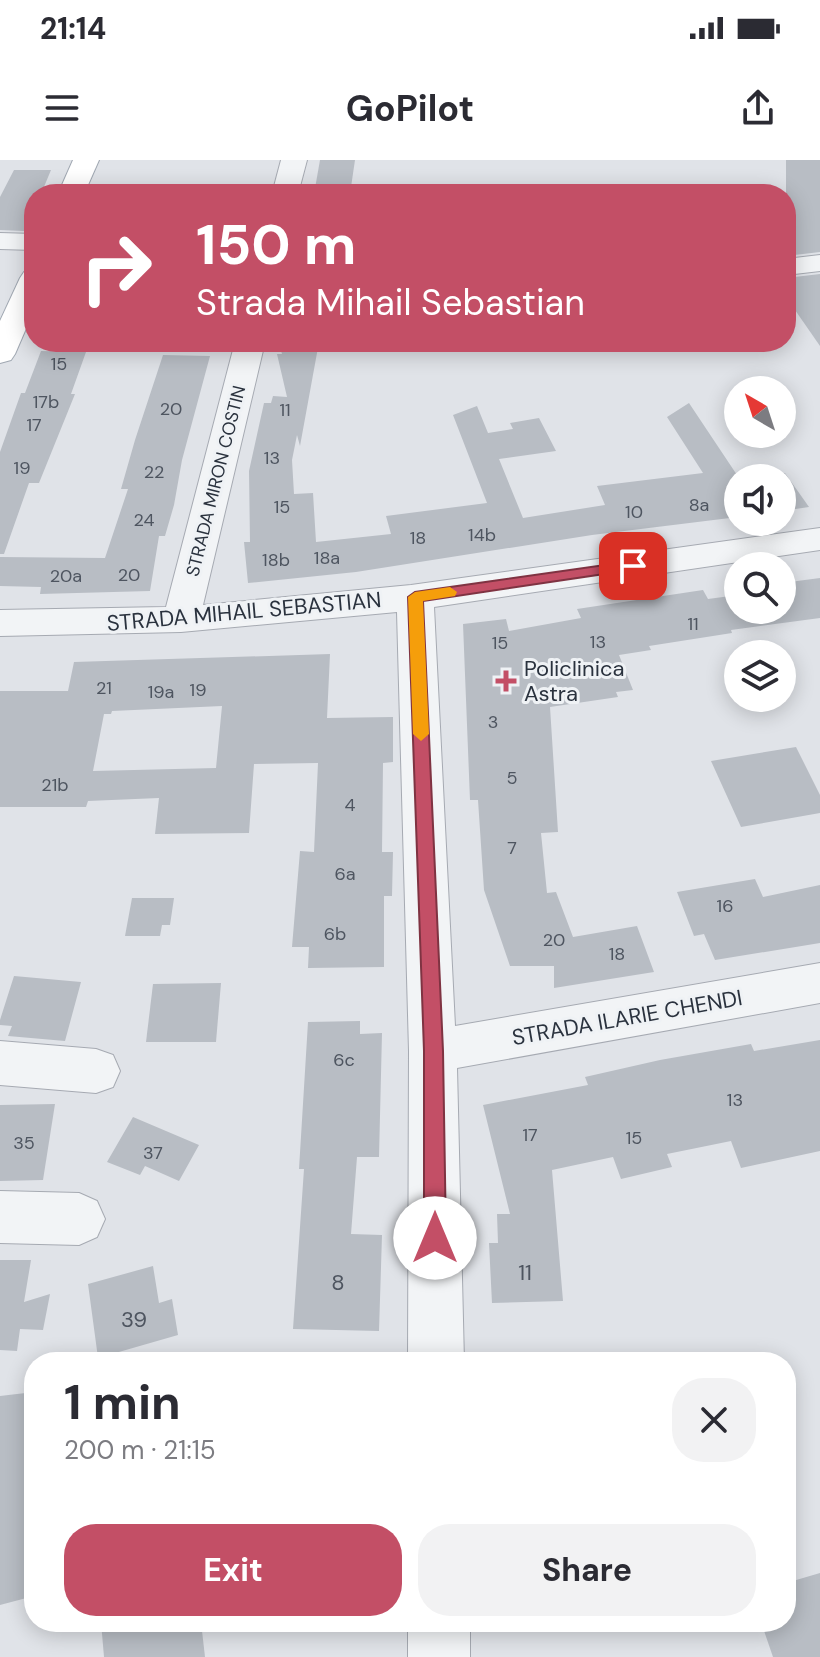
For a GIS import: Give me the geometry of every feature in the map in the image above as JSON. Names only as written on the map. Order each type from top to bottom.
[{"type":"main road","points":[[75,184],[86,160]]},
{"type":"main road","points":[[0,354],[24,300]]},
{"type":"street","points":[[288,184],[294,160]]},
{"type":"street","points":[[0,241],[24,242]]},
{"type":"street","points":[[796,266],[820,263]]},
{"type":"street","name":"STRADA MIRON COSTIN","points":[[181,619],[248,352]]},
{"type":"street","name":"STRADA MIHAIL SEBASTIAN","points":[[0,623],[181,619],[415,597],[820,539]]},
{"type":"street","points":[[415,597],[433,1051],[436,1352]]},
{"type":"street","name":"STRADA ILARIE CHENDI","points":[[433,1051],[820,983]]},
{"type":"street","points":[[0,1063],[96,1071]]},
{"type":"street","points":[[0,1217],[79,1219]]},
{"type":"street","points":[[439,1632],[439,1657]]},
{"type":"building","points":[[320,160],[355,160],[351,184],[316,184]]},
{"type":"building","points":[[786,160],[820,160],[820,252],[796,255],[796,184],[786,184]]},
{"type":"building","points":[[14,170],[51,170],[45,184],[24,184],[24,231],[0,230],[0,197]]},
{"type":"building","points":[[820,274],[820,346],[796,311],[796,277]]},
{"type":"building","points":[[41,352],[86,352],[71,394],[75,394],[39,483],[29,483],[4,554],[0,554],[0,452],[21,393],[25,393]]},
{"type":"building","points":[[317,352],[300,446],[297,435],[292,460],[294,494],[313,493],[316,542],[391,534],[386,516],[487,503],[453,415],[477,406],[488,433],[513,429],[510,423],[539,418],[556,451],[499,459],[523,518],[605,505],[597,486],[703,473],[667,417],[689,403],[730,464],[724,464],[724,519],[592,535],[356,572],[248,583],[244,542],[250,542],[249,471],[264,403],[271,403],[273,396],[287,397],[277,354]]},
{"type":"building","points":[[163,355],[210,356],[182,460],[174,505],[165,536],[159,536],[150,591],[40,594],[41,587],[0,586],[0,557],[105,558],[128,489],[121,489],[135,440]]},
{"type":"building","points":[[796,489],[809,507],[796,509]]},
{"type":"building","points":[[820,578],[820,618],[796,621],[796,581]]},
{"type":"building","points":[[703,590],[708,599],[724,597],[724,624],[776,624],[649,646],[651,650],[619,655],[633,690],[616,692],[618,697],[550,707],[558,832],[541,833],[547,893],[556,892],[573,937],[637,926],[654,972],[554,988],[554,966],[510,966],[484,890],[478,800],[470,800],[463,624],[506,619],[509,631],[581,618],[577,609]]},
{"type":"building","points":[[330,654],[327,718],[393,717],[393,762],[383,763],[382,852],[393,852],[392,896],[384,896],[384,967],[308,968],[309,947],[292,947],[300,851],[314,852],[318,763],[254,764],[249,833],[155,834],[159,798],[88,801],[86,807],[0,807],[0,691],[68,691],[74,662]],"holes":[[[222,706],[216,768],[93,771],[104,714],[111,714],[112,711]]]},
{"type":"building","points":[[796,747],[820,795],[820,813],[741,827],[711,761]]},
{"type":"building","points":[[755,879],[763,897],[820,885],[820,943],[715,960],[704,934],[694,936],[677,892]]},
{"type":"building","points":[[132,898],[174,898],[170,925],[162,925],[160,936],[125,936]]},
{"type":"building","points":[[14,976],[81,982],[65,1041],[8,1036],[12,1026],[0,1025],[0,1020]]},
{"type":"building","points":[[221,983],[216,1042],[146,1042],[153,984]]},
{"type":"building","points":[[360,1021],[360,1034],[382,1033],[379,1157],[357,1157],[351,1234],[382,1235],[379,1331],[293,1329],[304,1169],[299,1169],[308,1022]]},
{"type":"building","points":[[820,1040],[820,1151],[741,1168],[731,1141],[667,1154],[672,1167],[621,1179],[613,1157],[552,1170],[563,1301],[492,1303],[489,1243],[498,1243],[497,1214],[510,1214],[483,1105],[588,1085],[585,1077],[660,1060],[751,1044],[754,1051]]},
{"type":"building","points":[[55,1104],[43,1180],[0,1181],[0,1105]]},
{"type":"building","points":[[133,1117],[199,1145],[179,1181],[145,1166],[140,1175],[107,1162]]},
{"type":"building","points":[[0,1260],[31,1260],[24,1302],[50,1294],[43,1330],[20,1329],[17,1351],[0,1350]]},
{"type":"building","points":[[153,1266],[159,1303],[172,1299],[178,1335],[119,1352],[97,1352],[88,1284]]},
{"type":"building","points":[[24,1393],[24,1599],[0,1605],[0,1396]]},
{"type":"building","points":[[820,1573],[820,1657],[773,1657],[764,1632],[796,1632],[796,1580]]},
{"type":"building","points":[[102,1632],[202,1632],[205,1657],[104,1657]]},
{"type":"slow traffic","points":[[421,734],[415,597],[450,592]]},
{"type":"place","name":"Policlinica Astra","points":[[506,681]]},
{"type":"route","points":[[435,1238],[433,1051],[415,597],[633,566]]}]
